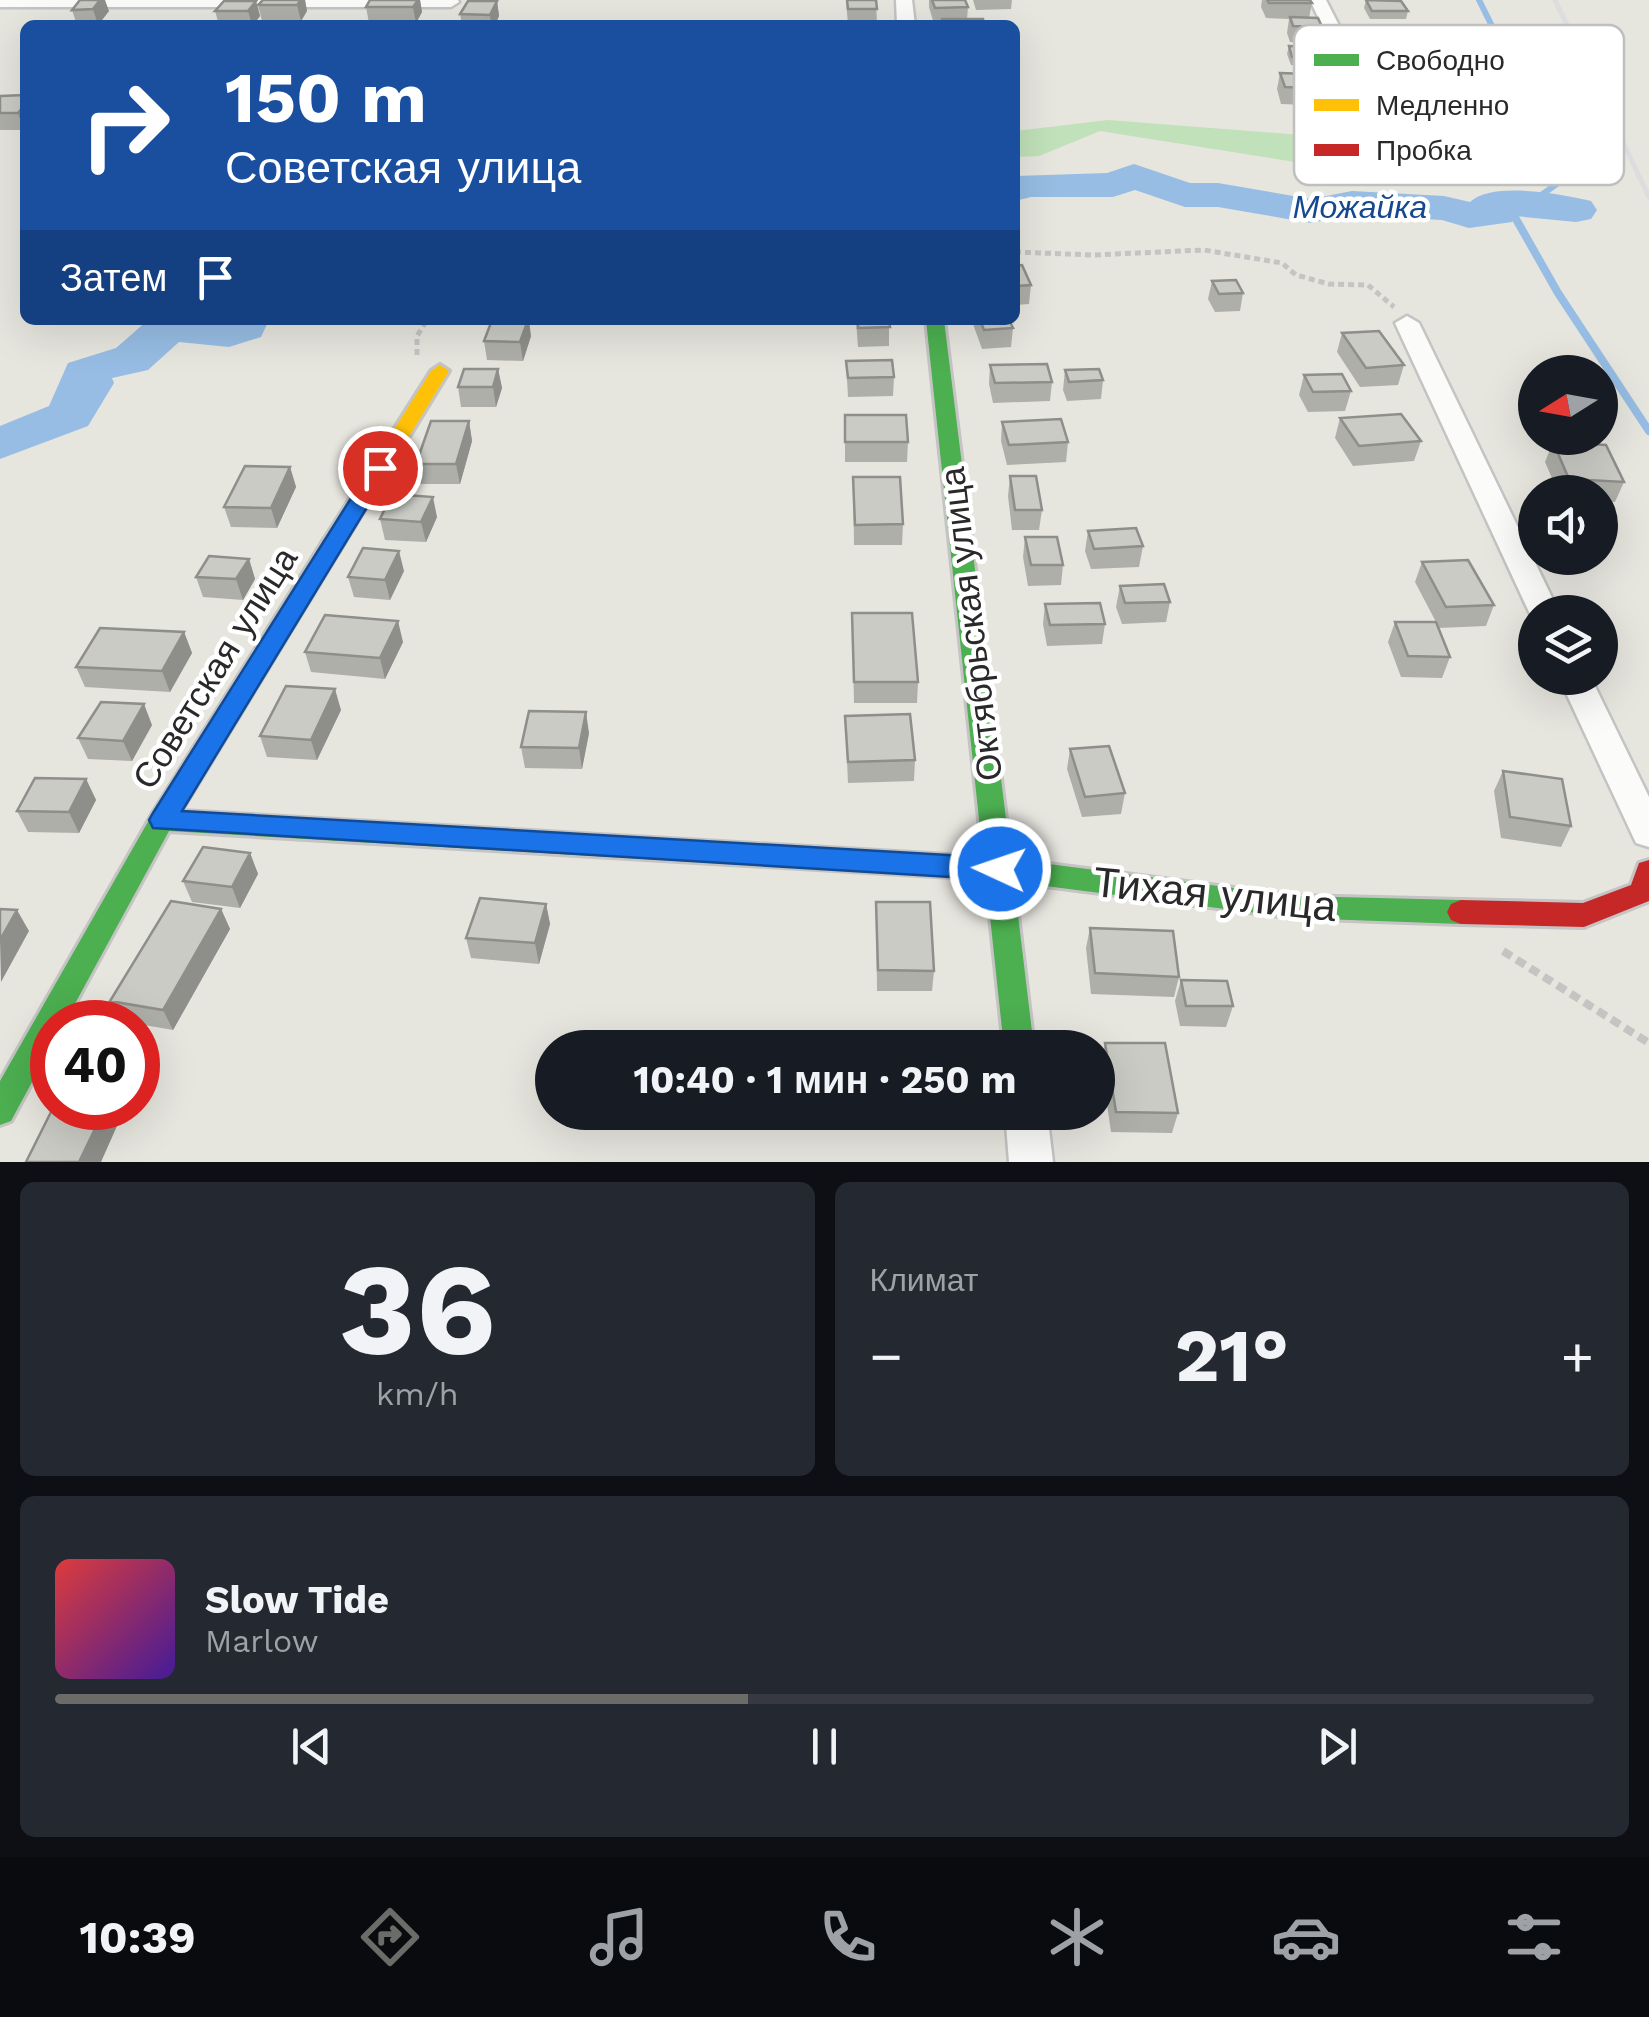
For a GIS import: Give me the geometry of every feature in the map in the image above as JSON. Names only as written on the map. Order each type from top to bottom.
[{"type":"street","points":[[1318,0],[1330,25]]},
{"type":"street","points":[[0,2],[452,1]]},
{"type":"street","points":[[1407,322],[1536,595]]},
{"type":"street","name":"Октябрьская улица","points":[[936,325],[1017,1030]]},
{"type":"street","name":"Советская улица","points":[[0,1112],[162,820],[440,371]]},
{"type":"street","points":[[1583,695],[1649,833]]},
{"type":"street","name":"Тихая улица","points":[[162,820],[1000,869],[1295,907],[1584,915],[1643,892],[1649,871]]},
{"type":"street","points":[[1028,1130],[1032,1162]]},
{"type":"path","points":[[1020,252],[1094,255],[1204,250],[1282,263],[1296,275],[1330,284],[1368,284],[1407,322]]},
{"type":"path","points":[[1486,940],[1649,1043]]},
{"type":"green space","points":[[1108,120],[1294,134],[1294,162],[1100,131],[1039,156],[1020,157],[1020,130]]},
{"type":"building","points":[[80,0],[100,0],[93,9],[72,10]]},
{"type":"building","points":[[263,0],[301,0],[297,5],[258,5]]},
{"type":"building","points":[[370,0],[418,0],[413,7],[366,7]]},
{"type":"building","points":[[847,0],[876,0],[877,9],[848,9]]},
{"type":"building","points":[[932,0],[965,0],[968,7],[935,8]]},
{"type":"building","points":[[1267,0],[1310,0],[1312,3],[1269,3]]},
{"type":"building","points":[[1366,0],[1401,1],[1408,11],[1372,11]]},
{"type":"building","points":[[224,1],[256,1],[248,11],[215,11]]},
{"type":"building","points":[[468,1],[497,1],[490,15],[460,14]]},
{"type":"building","points":[[1290,17],[1318,18],[1321,25],[1294,25]]},
{"type":"building","points":[[1280,73],[1294,74],[1294,87],[1285,87]]},
{"type":"building","points":[[20,95],[18,113],[0,113],[0,96]]},
{"type":"building","points":[[1022,265],[1031,285],[1020,286]]},
{"type":"building","points":[[1236,280],[1243,293],[1219,294],[1212,281]]},
{"type":"building","points":[[490,325],[526,325],[520,342],[484,341]]},
{"type":"building","points":[[858,325],[890,327],[858,328]]},
{"type":"building","points":[[982,325],[1013,328],[984,330]]},
{"type":"building","points":[[1379,331],[1404,365],[1366,368],[1342,333]]},
{"type":"building","points":[[892,360],[894,377],[848,378],[846,361]]},
{"type":"building","points":[[1047,364],[1052,382],[995,383],[990,365]]},
{"type":"building","points":[[464,369],[498,369],[493,387],[458,387]]},
{"type":"building","points":[[1099,369],[1103,380],[1069,382],[1065,370]]},
{"type":"building","points":[[1342,374],[1351,391],[1313,392],[1304,375]]},
{"type":"building","points":[[1401,414],[1421,441],[1359,446],[1340,418]]},
{"type":"building","points":[[845,415],[906,415],[908,442],[845,442]]},
{"type":"building","points":[[1061,419],[1068,442],[1009,445],[1002,422]]},
{"type":"building","points":[[431,421],[469,421],[456,464],[416,464]]},
{"type":"building","points":[[1559,455],[1611,455],[1624,482],[1618,482],[1618,475],[1567,475]]},
{"type":"building","points":[[245,466],[290,467],[271,508],[224,507]]},
{"type":"building","points":[[1010,476],[1036,476],[1042,510],[1015,510]]},
{"type":"building","points":[[853,477],[900,477],[903,524],[855,525]]},
{"type":"building","points":[[392,494],[433,497],[421,522],[380,519]]},
{"type":"building","points":[[1136,528],[1143,546],[1094,549],[1088,531]]},
{"type":"building","points":[[1025,537],[1057,537],[1063,565],[1031,565]]},
{"type":"building","points":[[363,548],[399,551],[385,580],[348,577]]},
{"type":"building","points":[[209,556],[249,559],[236,579],[196,577]]},
{"type":"building","points":[[1468,560],[1494,605],[1446,607],[1422,562]]},
{"type":"building","points":[[1164,584],[1170,602],[1125,603],[1120,586]]},
{"type":"building","points":[[1100,603],[1105,624],[1050,625],[1045,604]]},
{"type":"building","points":[[852,613],[912,613],[918,682],[854,682]]},
{"type":"building","points":[[325,615],[398,621],[380,658],[305,652]]},
{"type":"building","points":[[1395,622],[1436,622],[1450,657],[1408,656]]},
{"type":"building","points":[[100,628],[184,632],[162,671],[76,667]]},
{"type":"building","points":[[286,686],[335,689],[311,740],[260,736]]},
{"type":"building","points":[[101,702],[144,704],[123,741],[78,738]]},
{"type":"building","points":[[529,711],[586,712],[579,748],[521,747]]},
{"type":"building","points":[[910,714],[915,760],[848,762],[845,716]]},
{"type":"building","points":[[1109,746],[1125,793],[1085,797],[1070,749]]},
{"type":"building","points":[[1503,771],[1562,779],[1571,826],[1510,817]]},
{"type":"building","points":[[35,778],[86,779],[69,812],[17,811]]},
{"type":"building","points":[[203,847],[250,853],[232,887],[183,881]]},
{"type":"building","points":[[480,898],[546,904],[535,943],[466,938]]},
{"type":"building","points":[[171,901],[221,909],[163,1010],[160,1000],[111,1000]]},
{"type":"building","points":[[876,902],[930,902],[934,971],[878,970]]},
{"type":"building","points":[[0,909],[17,910],[0,940]]},
{"type":"building","points":[[1090,928],[1173,931],[1179,977],[1095,973]]},
{"type":"building","points":[[1181,980],[1227,981],[1233,1006],[1186,1006]]},
{"type":"building","points":[[1115,1043],[1165,1043],[1178,1113],[1116,1112]]},
{"type":"building","points":[[42,1130],[94,1130],[79,1162],[26,1162]]},
{"type":"waterway","points":[[1479,0],[1491,25]]},
{"type":"waterway","name":"Можайка","points":[[1020,188],[1113,185],[1134,176],[1185,195],[1218,195],[1311,211],[1352,203],[1444,208],[1469,215],[1497,213],[1491,205],[1495,202],[1576,210]]},
{"type":"waterway","points":[[1541,199],[1555,185]]},
{"type":"waterway","points":[[1540,197],[1545,208]]},
{"type":"waterway","points":[[1508,205],[1558,293],[1649,431]]},
{"type":"waterway","name":"Можайка","points":[[0,444],[70,415],[82,388],[90,383],[85,373],[101,365],[131,360],[168,327],[229,333],[245,325]]},
{"type":"railway","points":[[1555,0],[1567,25]]},
{"type":"railway","points":[[1624,145],[1649,197]]},
{"type":"traffic: fast","points":[[936,325],[1017,1030]]},
{"type":"traffic: fast","points":[[0,1111],[162,820],[333,543]]},
{"type":"traffic: fast","points":[[162,820],[1000,869],[1295,907],[1461,912]]},
{"type":"traffic: slow","points":[[333,543],[440,371]]},
{"type":"traffic: jam","points":[[1461,912],[1584,915],[1643,892],[1649,871]]},
{"type":"route","points":[[380,468],[162,820],[1000,869]]}]
